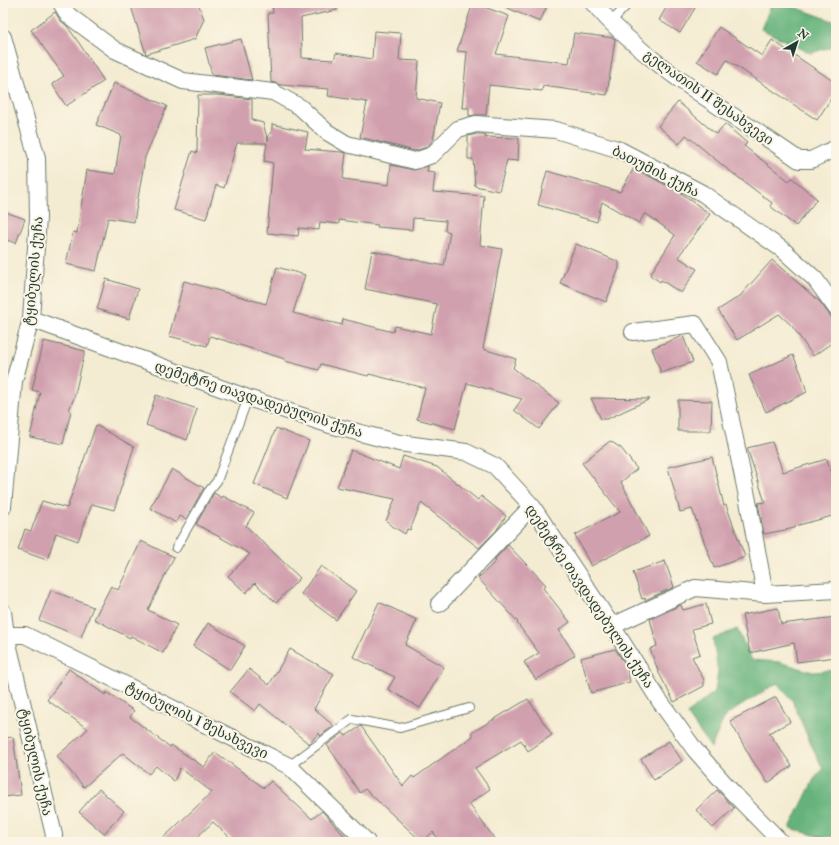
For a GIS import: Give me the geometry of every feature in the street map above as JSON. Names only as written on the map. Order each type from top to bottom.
[{"type":"street","name":"ბათუმის ქუჩა","points":[[61,3],[68,15],[115,50],[183,81],[272,92],[300,107],[327,132],[347,144],[415,162],[432,155],[458,128],[476,124],[556,130],[620,150],[702,193],[783,250],[815,279],[836,308]]},
{"type":"street","name":"გელათის II შესახვევი","points":[[592,3],[610,23],[654,60],[731,115],[799,160],[811,160],[836,148]]},
{"type":"street","name":"ტყიბულის ქუჩა","points":[[3,37],[37,158],[38,218],[31,320],[14,381],[3,497]]},
{"type":"street","name":"დემეტრე თავდადებულის ქუჩა","points":[[31,320],[248,398],[330,425],[399,443],[466,452],[495,466],[532,506],[612,626],[659,700],[695,750],[733,793],[780,842]]},
{"type":"street","points":[[633,332],[695,324],[719,362],[748,501],[765,594]]},
{"type":"street","points":[[439,604],[532,506]]},
{"type":"street","points":[[612,626],[695,588],[765,594],[836,590]]},
{"type":"street","name":"ტყიბულის ქუჩა","points":[[3,612],[6,635],[54,835],[53,842]]},
{"type":"street","name":"ტყიბულის I შესახვევი","points":[[6,635],[25,635],[288,766],[367,842]]},
{"type":"lane","points":[[610,23],[629,3]]},
{"type":"lane","points":[[176,548],[208,492],[217,481],[248,398]]},
{"type":"lane","points":[[288,766],[352,719],[400,728],[469,708]]},
{"type":"green space","points":[[772,3],[784,3],[836,22],[836,46],[810,53],[761,29]]},
{"type":"green space","points":[[737,629],[752,660],[779,662],[813,672],[836,670],[836,837],[820,837],[790,828],[814,779],[823,769],[792,700],[777,683],[725,716],[711,748],[687,714],[715,691],[718,672],[713,639]]},
{"type":"building","points":[[130,3],[198,3],[204,19],[195,39],[146,54]]},
{"type":"building","points":[[272,3],[337,3],[337,10],[301,18],[302,58],[334,60],[336,53],[372,59],[374,31],[401,33],[399,60],[419,61],[416,98],[440,103],[433,140],[427,147],[415,151],[360,137],[367,102],[328,96],[329,89],[281,85],[271,82],[268,13],[273,13]]},
{"type":"building","points":[[473,3],[509,16],[496,54],[569,63],[574,33],[614,38],[607,95],[543,86],[542,91],[489,85],[486,115],[469,116],[469,108],[462,108],[467,52],[457,51]]},
{"type":"building","points":[[496,3],[548,3],[540,22]]},
{"type":"building","points":[[669,3],[698,3],[680,33],[659,20]]},
{"type":"building","points":[[55,12],[60,20],[67,26],[104,81],[66,106],[52,84],[64,76],[31,30]]},
{"type":"building","points":[[719,27],[762,56],[772,40],[836,83],[836,91],[817,120],[727,60],[718,74],[697,61]]},
{"type":"building","points":[[241,39],[252,80],[212,75],[205,48]]},
{"type":"building","points":[[114,83],[167,106],[145,157],[134,222],[108,218],[96,271],[66,264],[73,232],[77,233],[87,170],[115,174],[121,135],[96,125]]},
{"type":"building","points":[[198,95],[217,95],[252,99],[252,120],[263,123],[268,141],[269,134],[272,133],[272,124],[308,132],[305,149],[346,153],[343,179],[389,185],[391,165],[413,170],[428,166],[427,172],[435,173],[433,192],[484,196],[480,245],[502,249],[483,349],[516,359],[513,368],[559,403],[539,429],[514,410],[522,399],[467,383],[455,429],[417,419],[425,388],[321,364],[319,370],[285,361],[285,359],[210,336],[207,346],[169,336],[184,281],[266,304],[277,267],[305,275],[293,313],[342,325],[343,319],[393,332],[395,326],[431,334],[437,304],[365,289],[372,251],[444,266],[450,232],[445,231],[446,221],[413,218],[412,230],[377,227],[378,225],[339,220],[339,224],[320,222],[319,230],[299,228],[298,236],[267,233],[273,163],[264,161],[267,143],[237,143],[224,188],[216,185],[206,219],[174,210],[192,151],[197,153]]},
{"type":"building","points":[[678,102],[716,134],[725,124],[747,143],[744,146],[789,181],[792,178],[817,199],[796,226],[770,206],[772,203],[686,135],[679,144],[658,126]]},
{"type":"building","points":[[485,134],[485,137],[519,138],[518,161],[507,160],[499,191],[475,186],[473,159],[468,159],[468,136]]},
{"type":"building","points":[[634,168],[681,193],[710,214],[678,257],[697,269],[681,293],[650,275],[675,235],[645,213],[639,223],[602,202],[597,222],[538,205],[547,171],[620,192]]},
{"type":"building","points":[[3,211],[25,219],[16,243],[3,239]]},
{"type":"building","points":[[576,244],[619,262],[619,268],[606,302],[560,283]]},
{"type":"building","points":[[772,260],[821,303],[836,324],[836,340],[813,356],[792,326],[779,314],[737,340],[718,310],[740,296]]},
{"type":"building","points":[[106,279],[138,289],[129,319],[97,309]]},
{"type":"building","points":[[683,336],[693,362],[661,373],[652,348]]},
{"type":"building","points":[[44,341],[85,351],[74,398],[69,410],[71,411],[63,444],[30,437],[40,392],[32,390]]},
{"type":"building","points":[[793,355],[807,392],[766,412],[749,375]]},
{"type":"building","points":[[156,395],[197,409],[187,440],[146,425]]},
{"type":"building","points":[[591,398],[650,399],[607,419],[601,419]]},
{"type":"building","points":[[678,400],[712,401],[711,431],[678,431]]},
{"type":"building","points":[[96,425],[134,447],[114,510],[92,504],[78,541],[56,533],[47,560],[18,550],[25,529],[31,531],[42,501],[67,508]]},
{"type":"building","points":[[276,428],[309,441],[287,498],[254,484]]},
{"type":"building","points":[[610,441],[621,448],[637,469],[621,482],[649,536],[591,566],[575,535],[620,512],[582,463]]},
{"type":"building","points":[[772,442],[783,472],[827,459],[836,489],[836,515],[795,526],[795,528],[764,534],[758,503],[765,502],[747,448]]},
{"type":"building","points":[[351,450],[399,469],[403,456],[437,467],[478,500],[481,496],[506,516],[496,531],[479,548],[421,503],[410,530],[407,529],[405,534],[386,521],[395,499],[337,487]]},
{"type":"building","points":[[712,457],[724,506],[726,505],[745,557],[714,568],[692,509],[680,512],[668,467]]},
{"type":"building","points":[[172,469],[204,488],[186,519],[180,516],[176,523],[150,508]]},
{"type":"building","points":[[214,493],[222,498],[223,496],[254,513],[246,526],[300,578],[276,603],[255,583],[246,593],[228,576],[250,554],[196,524]]},
{"type":"building","points":[[141,541],[174,557],[148,610],[177,625],[163,653],[94,619],[111,586],[118,590]]},
{"type":"building","points":[[508,545],[546,585],[543,588],[570,622],[559,630],[575,655],[536,680],[524,662],[539,653],[517,623],[518,622],[478,578],[496,561],[494,560]]},
{"type":"building","points":[[665,561],[674,587],[645,600],[645,598],[642,599],[633,572]]},
{"type":"building","points":[[321,566],[356,591],[336,620],[301,594]]},
{"type":"building","points":[[51,590],[93,607],[81,637],[39,620]]},
{"type":"building","points":[[379,602],[417,620],[405,645],[444,667],[420,708],[388,689],[395,677],[353,657]]},
{"type":"building","points":[[706,604],[711,624],[692,629],[700,654],[692,657],[704,680],[704,686],[674,702],[659,673],[650,649],[657,646],[650,619],[681,605],[683,610]]},
{"type":"building","points":[[778,608],[781,624],[836,617],[836,657],[797,662],[794,643],[750,653],[742,615]]},
{"type":"building","points":[[208,623],[245,646],[230,670],[193,646]]},
{"type":"building","points":[[290,649],[334,674],[314,709],[334,726],[320,736],[319,733],[309,744],[260,704],[255,711],[230,692],[249,669],[269,685]]},
{"type":"building","points":[[615,649],[626,665],[630,682],[591,693],[581,658]]},
{"type":"building","points":[[69,669],[105,695],[106,692],[134,711],[130,717],[170,747],[171,745],[204,767],[215,752],[264,788],[271,781],[312,819],[322,811],[350,842],[235,842],[213,822],[192,842],[159,842],[212,792],[180,768],[174,781],[156,766],[149,774],[123,753],[84,787],[57,756],[88,729],[47,700]]},
{"type":"building","points":[[776,697],[790,722],[769,733],[792,766],[768,783],[751,758],[730,721]]},
{"type":"building","points":[[528,699],[552,735],[528,751],[521,740],[475,768],[490,789],[469,804],[497,842],[440,842],[433,832],[422,842],[365,789],[360,793],[327,745],[343,733],[346,736],[361,726],[403,786],[412,776],[414,778],[473,736],[471,733]]},
{"type":"building","points":[[13,737],[21,795],[3,797],[3,738]]},
{"type":"building","points":[[669,741],[682,761],[654,780],[641,759]]},
{"type":"building","points":[[99,789],[124,811],[104,834],[79,812]]},
{"type":"building","points":[[717,790],[734,808],[713,828],[696,810]]}]
